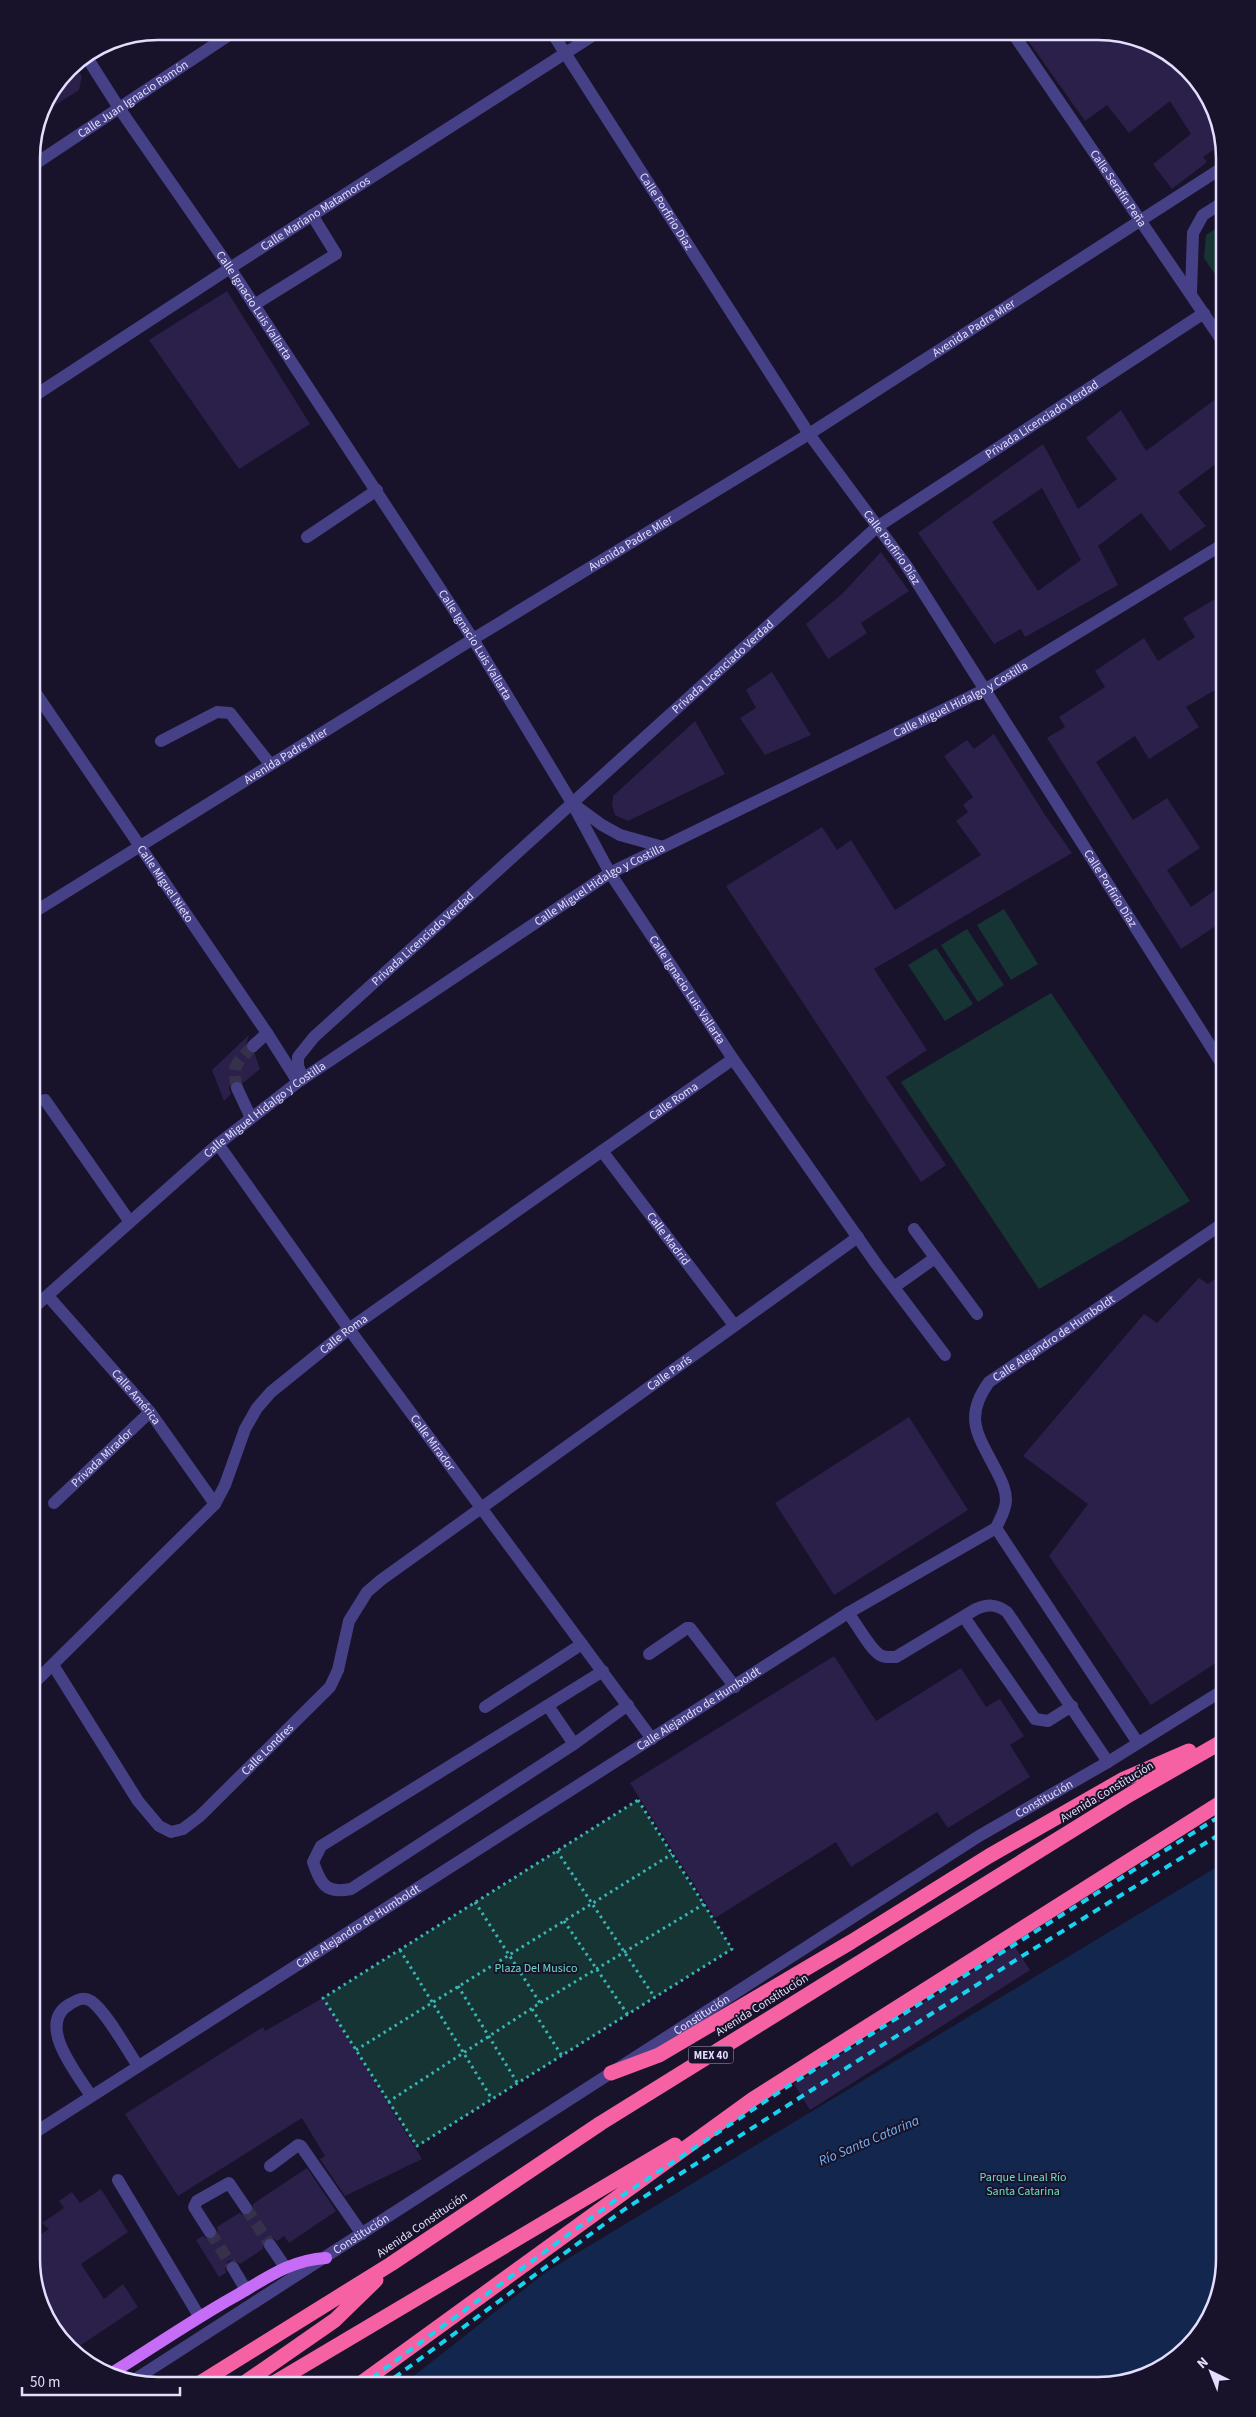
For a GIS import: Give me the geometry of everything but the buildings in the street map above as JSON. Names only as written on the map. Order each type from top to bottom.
[{"type":"highway","points":[[612,2073],[659,2055],[851,1942],[989,1856],[1122,1780],[1216,1739]]},
{"type":"highway","name":"Avenida Constitución","points":[[209,2377],[391,2264],[601,2123],[1121,1800],[1216,1745]]},
{"type":"highway","points":[[284,2377],[753,2099],[1216,1806]]},
{"type":"highway","points":[[369,2377],[753,2099]]},
{"type":"highway","points":[[253,2377],[335,2320],[391,2264]]},
{"type":"main road","points":[[117,2370],[199,2316],[285,2267],[306,2259],[326,2258]]},
{"type":"street","name":"Calle Juan Ignacio Ramón","points":[[40,161],[221,40]]},
{"type":"street","name":"Calle Porfirio Díaz","points":[[556,40],[809,434],[906,565],[1216,1055]]},
{"type":"street","name":"Calle Mariano Matamoros","points":[[40,393],[230,268],[585,40]]},
{"type":"street","name":"Calle Serafín Peña","points":[[1018,40],[1216,331]]},
{"type":"street","name":"Calle Ignacio Luis Vallarta","points":[[90,62],[119,108],[230,268],[377,490],[473,639],[572,803],[610,873],[733,1059],[858,1237],[945,1355]]},
{"type":"street","name":"Avenida Padre Mier","points":[[40,908],[270,764],[809,434],[1216,172]]},
{"type":"street","points":[[1191,292],[1194,233],[1203,215],[1216,207]]},
{"type":"street","points":[[254,305],[336,254],[312,215]]},
{"type":"street","name":"Privada Licenciado Verdad","points":[[300,1080],[298,1057],[314,1037],[572,803],[687,702],[878,527],[1204,313]]},
{"type":"street","points":[[307,537],[377,490]]},
{"type":"street","name":"Calle Miguel Hidalgo y Costilla","points":[[40,1303],[218,1144],[300,1080],[610,873],[984,690],[1216,548]]},
{"type":"street","name":"Calle Miguel Nieto","points":[[40,698],[300,1080]]},
{"type":"street","points":[[161,741],[217,712],[230,713],[270,764]]},
{"type":"street","points":[[572,803],[602,825],[620,835],[663,847]]},
{"type":"street","points":[[253,1046],[267,1033]]},
{"type":"street","name":"Calle Roma","points":[[40,1677],[215,1504],[225,1485],[245,1429],[257,1408],[271,1392],[349,1329],[733,1059]]},
{"type":"street","points":[[237,1088],[251,1118]]},
{"type":"street","points":[[45,1100],[130,1222]]},
{"type":"street","name":"Calle Mirador","points":[[218,1144],[349,1329],[652,1738]]},
{"type":"street","name":"Calle Madrid","points":[[602,1151],[734,1325]]},
{"type":"street","name":"Calle Alejandro de Humboldt","points":[[40,2129],[652,1738],[735,1687],[848,1613],[996,1528],[1004,1512],[1006,1500],[1003,1484],[977,1433],[974,1416],[978,1398],[989,1382],[1216,1228]]},
{"type":"street","points":[[914,1229],[977,1314]]},
{"type":"street","name":"Calle París","points":[[481,1507],[858,1237]]},
{"type":"street","points":[[894,1287],[935,1258]]},
{"type":"street","name":"Calle América","points":[[48,1296],[150,1412],[215,1504]]},
{"type":"street","name":"Privada Mirador","points":[[54,1502],[150,1412]]},
{"type":"street","name":"Calle Londres","points":[[53,1665],[138,1801],[159,1826],[171,1832],[183,1829],[200,1816],[330,1686],[338,1670],[349,1620],[367,1592],[481,1507]]},
{"type":"street","points":[[996,1528],[1138,1743]]},
{"type":"street","points":[[848,1613],[874,1649],[880,1655],[887,1658],[896,1657],[986,1605],[998,1606],[1007,1612],[1108,1762]]},
{"type":"street","points":[[964,1617],[1034,1719],[1048,1721],[1072,1706]]},
{"type":"street","points":[[649,1654],[687,1628],[690,1628],[735,1687]]},
{"type":"street","points":[[485,1707],[582,1644]]},
{"type":"street","points":[[602,1671],[320,1846],[313,1862],[319,1878],[326,1887],[337,1892],[351,1889],[574,1744],[628,1705]]},
{"type":"street","name":"Constitución","points":[[141,2376],[979,1836],[1108,1762],[1216,1695]]},
{"type":"street","points":[[548,1706],[574,1744]]},
{"type":"street","points":[[91,2096],[60,2044],[55,2030],[56,2018],[65,2007],[80,1998],[90,2000],[100,2010],[138,2066]]},
{"type":"street","points":[[270,2166],[298,2145],[302,2146],[362,2234]]},
{"type":"street","points":[[118,2180],[199,2316]]},
{"type":"street","points":[[210,2232],[194,2207],[197,2201],[225,2183],[228,2183],[246,2208]]},
{"type":"street","points":[[270,2245],[285,2267]]},
{"type":"street","points":[[233,2268],[246,2290]]},
{"type":"path","points":[[638,1800],[672,1854],[732,1949],[416,2146],[323,1998],[638,1800]]},
{"type":"path","points":[[557,1851],[655,1998]]},
{"type":"path","points":[[356,2050],[672,1854]]},
{"type":"path","points":[[475,1902],[540,2004]]},
{"type":"path","points":[[388,2102],[532,2009],[704,1904]]},
{"type":"path","points":[[564,1921],[628,2015]]},
{"type":"path","points":[[400,1950],[492,2100]]},
{"type":"path","points":[[458,1986],[518,2084]]},
{"type":"path","points":[[532,2009],[562,2056]]},
{"type":"green space","points":[[1216,229],[1216,276],[1204,258],[1206,235]]},
{"type":"green space","points":[[1004,909],[1038,964],[1011,980],[977,925]]},
{"type":"green space","points":[[967,929],[1004,985],[978,1002],[941,945]]},
{"type":"green space","points":[[936,948],[973,1004],[945,1021],[908,965]]},
{"type":"green space","points":[[1051,993],[1190,1201],[1039,1289],[901,1082]]},
{"type":"green space","name":"Plaza Del Musico","points":[[638,1800],[732,1949],[416,2147],[323,1998]]},
{"type":"water","name":"Río Santa Catarina","points":[[1216,1867],[1215,2275],[1210,2297],[1192,2331],[1182,2343],[1157,2361],[1129,2373],[1106,2377],[412,2377],[546,2272]]},
{"type":"tunnel","points":[[237,1088],[235,1069],[243,1056],[253,1046]]},
{"type":"tunnel","points":[[246,2208],[270,2245]]},
{"type":"tunnel","points":[[210,2232],[233,2268]]},
{"type":"railway","points":[[373,2377],[617,2199],[793,2083],[1216,1819]]},
{"type":"railway","points":[[395,2377],[625,2209],[1019,1958],[1216,1837]]},
{"type":"park label","name":"Parque Lineal Río Santa Catarina","points":[[1023,2184]]}]
